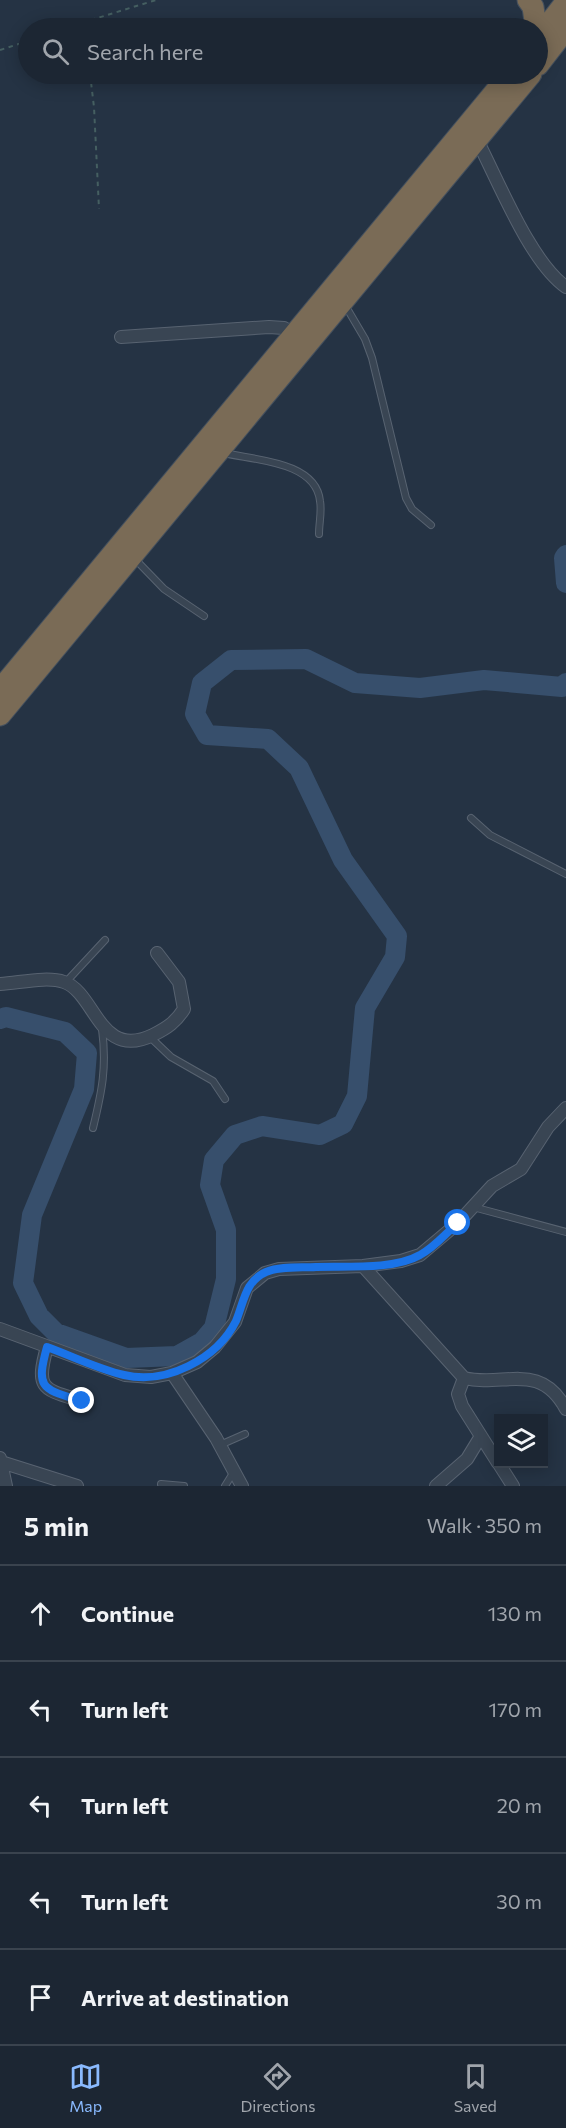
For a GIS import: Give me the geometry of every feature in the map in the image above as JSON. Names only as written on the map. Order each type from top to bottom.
[{"type":"highway","points":[[528,0],[533,7],[535,18]]},
{"type":"highway","points":[[548,24],[566,2]]},
{"type":"highway","points":[[548,51],[566,29]]},
{"type":"highway","points":[[0,690],[502,84]]},
{"type":"highway","points":[[0,715],[523,84]]},
{"type":"street","points":[[477,140],[532,246],[553,278],[566,287]]},
{"type":"street","points":[[121,338],[269,327],[284,328],[294,334]]},
{"type":"street","points":[[0,984],[66,982],[74,988],[110,1034],[128,1040],[150,1037],[177,1020],[184,1009],[178,982],[157,953]]},
{"type":"street","points":[[0,1329],[125,1375],[151,1377],[172,1373],[197,1362],[214,1347],[235,1322],[248,1288],[266,1273],[279,1269],[363,1266],[420,1256],[473,1207],[492,1186],[521,1169],[548,1127],[566,1108]]},
{"type":"street","points":[[363,1266],[464,1378],[482,1382],[507,1377],[530,1379],[550,1388],[566,1409]]},
{"type":"street","points":[[47,1347],[40,1370],[42,1385],[48,1391],[82,1401]]},
{"type":"street","points":[[172,1373],[220,1445],[242,1486]]},
{"type":"street","points":[[464,1378],[458,1394],[462,1406],[494,1456]]},
{"type":"street","points":[[436,1486],[467,1460],[481,1436]]},
{"type":"street","points":[[6,1486],[1,1460],[77,1486]]},
{"type":"street","points":[[502,1468],[513,1486]]},
{"type":"lane","points":[[343,302],[365,339],[406,498],[412,509],[431,525]]},
{"type":"lane","points":[[218,452],[274,463],[302,473],[315,486],[321,499],[319,534]]},
{"type":"lane","points":[[132,555],[164,589],[204,616]]},
{"type":"lane","points":[[471,818],[490,835],[566,874]]},
{"type":"lane","points":[[66,982],[105,940]]},
{"type":"lane","points":[[93,1128],[103,1088],[106,1061],[102,1025]]},
{"type":"lane","points":[[150,1037],[171,1057],[213,1081],[225,1099]]},
{"type":"lane","points":[[473,1207],[566,1232]]},
{"type":"lane","points":[[220,1445],[245,1434]]},
{"type":"lane","points":[[225,1486],[233,1473]]},
{"type":"lane","points":[[161,1484],[184,1486]]},
{"type":"path","points":[[98,18],[156,0]]},
{"type":"path","points":[[0,50],[18,44]]},
{"type":"path","points":[[91,84],[99,209]]},
{"type":"waterway","points":[[566,555],[564,558],[566,583]]},
{"type":"waterway","points":[[0,1019],[6,1017],[65,1032],[87,1053],[84,1089],[32,1215],[23,1283],[39,1316],[56,1333],[126,1358],[177,1356],[202,1342],[214,1328],[226,1279],[226,1230],[210,1185],[214,1160],[235,1135],[262,1126],[320,1135],[343,1124],[357,1096],[365,1008],[395,957],[397,936],[343,860],[299,768],[268,739],[207,735],[195,714],[202,683],[231,660],[306,659],[355,683],[420,688],[484,680],[562,687],[566,683]]},
{"type":"route","points":[[82,1401],[48,1391],[42,1385],[40,1370],[47,1347],[125,1375],[151,1377],[172,1373],[197,1362],[214,1347],[235,1322],[248,1288],[266,1273],[279,1269],[363,1266],[401,1261],[420,1256],[458,1223]]}]
